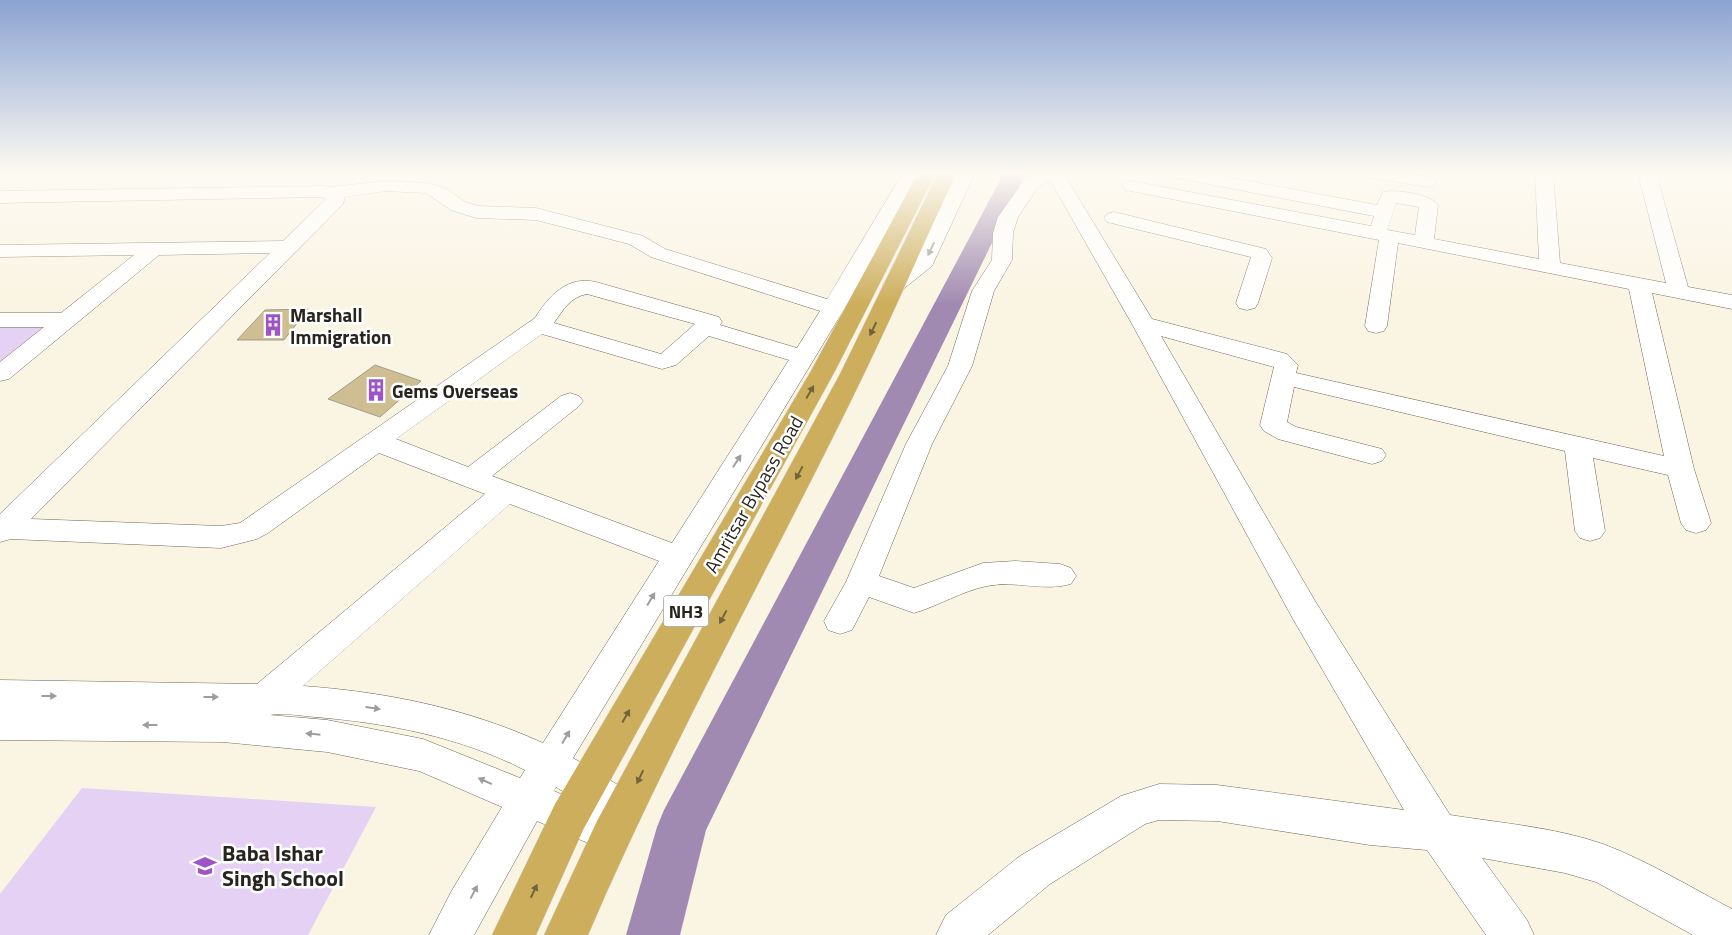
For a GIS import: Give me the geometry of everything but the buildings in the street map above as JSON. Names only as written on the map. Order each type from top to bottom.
[{"type":"highway","name":"NH3","points":[[862,286],[901,217]]},
{"type":"highway","name":"NH3","points":[[862,286],[916,238],[926,217]]},
{"type":"highway","name":"Amritsar Bypass Road","points":[[514,935],[569,817],[823,371],[862,286]]},
{"type":"highway","name":"Amritsar Bypass Road","points":[[566,935],[617,822],[672,713],[852,374],[862,286]]},
{"type":"street","points":[[1,530],[319,217]]},
{"type":"street","points":[[548,217],[636,240],[658,254],[862,286],[925,262],[946,217]]},
{"type":"street","points":[[451,935],[478,884],[676,556],[803,357],[862,286],[893,217]]},
{"type":"street","points":[[840,621],[860,582],[919,444],[960,366],[981,296],[1002,260],[1003,234],[1008,217]]},
{"type":"street","points":[[1080,217],[1143,324],[1295,594],[1438,832],[1512,935]]},
{"type":"street","points":[[1299,217],[1383,236],[1550,266],[1732,302]]},
{"type":"street","points":[[1376,326],[1383,217]]},
{"type":"street","points":[[1424,243],[1427,217]]},
{"type":"street","points":[[1547,217],[1550,266]]},
{"type":"street","points":[[1659,217],[1680,292]]},
{"type":"street","points":[[1097,246],[1114,218],[1259,253],[1262,258],[1248,303]]},
{"type":"street","points":[[0,251],[287,247]]},
{"type":"street","points":[[0,374],[154,249]]},
{"type":"street","points":[[1639,284],[1680,469],[1696,523]]},
{"type":"street","points":[[1,530],[222,537],[236,535],[258,526],[538,326],[549,316],[557,301],[574,290],[585,287],[708,320],[710,323],[668,360],[662,362],[538,326]]},
{"type":"street","points":[[0,320],[66,320]]},
{"type":"street","points":[[1143,324],[1274,357],[1286,364],[1273,425],[1287,433],[1372,455]]},
{"type":"street","points":[[706,328],[803,357]]},
{"type":"street","points":[[1283,377],[1680,469]]},
{"type":"street","points":[[471,479],[570,401]]},
{"type":"street","points":[[382,438],[389,448],[676,556]]},
{"type":"street","points":[[1578,446],[1590,531]]},
{"type":"street","points":[[236,727],[264,697],[507,492]]},
{"type":"street","points":[[860,582],[914,601],[983,575],[1014,572],[1060,576]]},
{"type":"street","points":[[0,695],[264,697],[322,701],[423,717],[481,734],[550,763],[588,785],[617,822]]},
{"type":"street","points":[[0,724],[236,727],[328,736],[423,755],[569,817],[617,822]]},
{"type":"street","points":[[958,935],[961,930],[1035,870],[1135,809],[1158,802],[1182,801],[1217,803],[1370,826],[1438,832],[1565,853],[1602,864],[1636,879],[1732,933]]},
{"type":"shaded area","points":[[0,327],[45,327],[0,364]]},
{"type":"shaded area","name":"Baba Ishar Singh School","points":[[82,788],[376,807],[308,935],[0,935],[0,894]]},
{"type":"waterway","points":[[653,935],[682,827],[993,217]]},
{"type":"place","name":"Marshall Immigration","points":[[273,325]]},
{"type":"place","name":"Gems Overseas","points":[[376,390]]},
{"type":"place","name":"Baba Ishar Singh School","points":[[205,866]]}]
